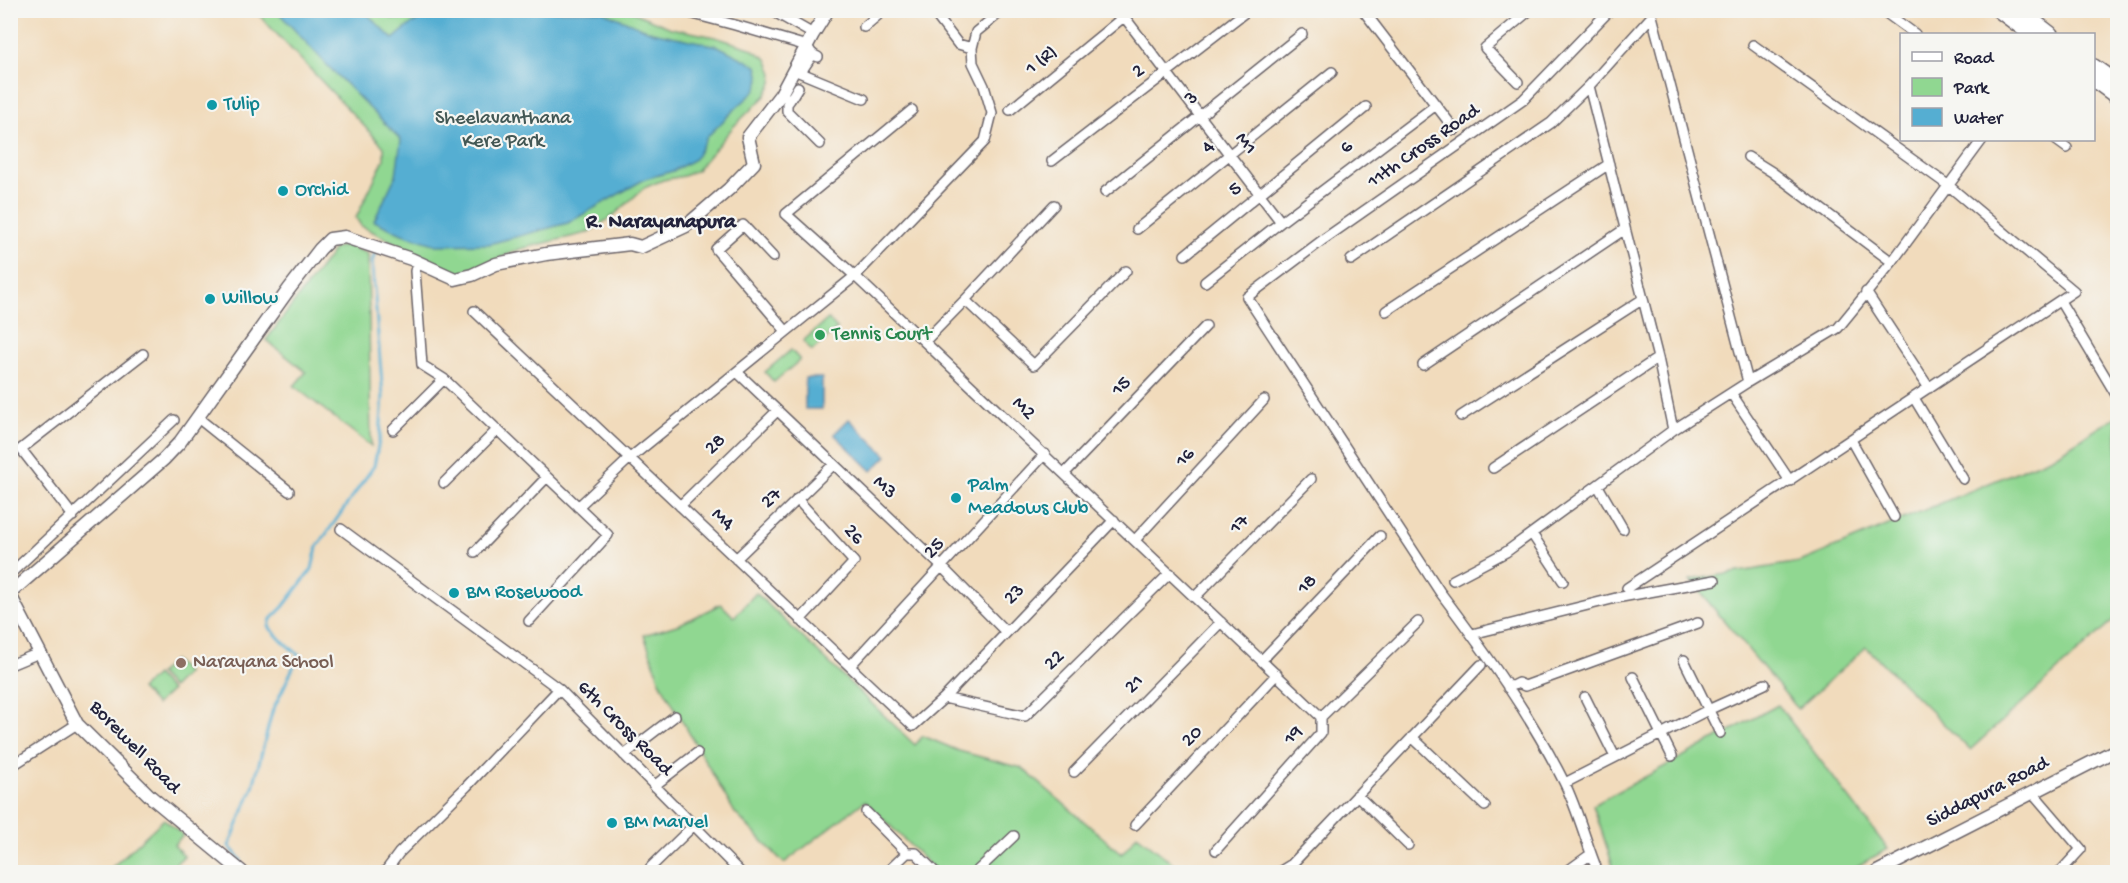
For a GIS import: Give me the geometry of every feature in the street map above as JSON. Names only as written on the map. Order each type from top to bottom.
[{"type":"main road","points":[[1999,10],[2030,33]]},
{"type":"main road","points":[[2019,10],[2049,33]]},
{"type":"main road","points":[[2095,68],[2118,84]]},
{"type":"main road","points":[[2095,81],[2118,97]]},
{"type":"street","points":[[678,10],[735,25],[813,52]]},
{"type":"street","points":[[10,594],[164,459],[180,442],[289,289],[330,239],[345,237],[411,259],[455,279],[472,275],[496,264],[546,254],[630,244],[640,247],[686,226],[747,172],[754,163],[748,137],[786,97],[813,52],[813,34],[828,10]]},
{"type":"street","points":[[864,27],[884,10]]},
{"type":"street","points":[[932,10],[958,44],[972,48]]},
{"type":"street","points":[[578,507],[630,458],[855,276],[985,141],[992,113],[984,86],[973,63],[972,48],[976,32],[1003,10]]},
{"type":"street","name":"2","points":[[1052,161],[1248,10]]},
{"type":"street","points":[[1362,10],[1455,130]]},
{"type":"street","name":"11th Cross Road","points":[[1472,634],[1440,592],[1247,297],[1324,238],[1523,100],[1610,10]]},
{"type":"street","points":[[1882,10],[1914,33]]},
{"type":"street","points":[[773,11],[813,34]]},
{"type":"street","points":[[1518,82],[1485,48],[1527,11]]},
{"type":"street","name":"M1","points":[[1125,12],[1167,73],[1281,222]]},
{"type":"street","name":"1 (R)","points":[[1010,110],[1125,12]]},
{"type":"street","points":[[1351,260],[1551,123],[1589,86],[1652,16],[1748,382]]},
{"type":"street","name":"3","points":[[1105,192],[1302,34]]},
{"type":"street","points":[[1627,588],[2074,291],[1949,186],[1753,45]]},
{"type":"street","name":"4","points":[[1137,229],[1332,72]]},
{"type":"street","points":[[796,80],[864,99]]},
{"type":"street","points":[[1589,86],[1658,358],[1673,430]]},
{"type":"street","points":[[786,97],[787,111],[820,144]]},
{"type":"street","name":"6","points":[[1281,222],[1436,105]]},
{"type":"street","name":"5","points":[[1185,255],[1366,107]]},
{"type":"street","name":"M2","points":[[912,110],[786,214],[925,341],[1321,717]]},
{"type":"street","points":[[1453,580],[1506,552],[1673,430],[1838,328],[1892,262],[1981,141]]},
{"type":"street","points":[[2057,141],[2067,148]]},
{"type":"street","points":[[1748,157],[1772,172],[1892,262]]},
{"type":"street","points":[[1386,311],[1609,164]]},
{"type":"street","points":[[925,341],[1054,206]]},
{"type":"street","points":[[1205,282],[1281,222]]},
{"type":"street","points":[[773,257],[743,225],[716,249],[786,331]]},
{"type":"street","points":[[1423,365],[1625,229]]},
{"type":"street","points":[[415,271],[422,365],[444,379],[608,535],[529,621]]},
{"type":"street","points":[[965,300],[1034,365],[1126,271]]},
{"type":"street","points":[[1866,292],[1929,388]]},
{"type":"street","points":[[1461,416],[1643,298]]},
{"type":"street","points":[[2060,301],[2118,398]]},
{"type":"street","name":"M4","points":[[474,311],[913,726],[944,698]]},
{"type":"street","name":"15","points":[[1065,473],[1206,326]]},
{"type":"street","points":[[73,516],[21,449],[143,354]]},
{"type":"street","points":[[1493,468],[1658,358]]},
{"type":"street","name":"M3","points":[[737,372],[943,567],[1005,631]]},
{"type":"street","points":[[393,430],[444,379]]},
{"type":"street","points":[[1731,393],[1790,481]]},
{"type":"street","points":[[1914,398],[1962,479]]},
{"type":"street","name":"16","points":[[1135,540],[1264,399]]},
{"type":"street","name":"28","points":[[681,506],[777,411]]},
{"type":"street","points":[[198,418],[289,490]]},
{"type":"street","points":[[10,574],[174,420]]},
{"type":"street","points":[[444,483],[497,430]]},
{"type":"street","points":[[1851,440],[1894,517]]},
{"type":"street","name":"25","points":[[850,666],[1045,454]]},
{"type":"street","name":"27","points":[[736,559],[833,465]]},
{"type":"street","points":[[475,552],[547,477]]},
{"type":"street","name":"17","points":[[1195,597],[1311,479]]},
{"type":"street","points":[[1598,486],[1623,529]]},
{"type":"street","name":"26","points":[[798,499],[854,562],[800,620]]},
{"type":"street","name":"23","points":[[944,698],[1005,631],[1114,520]]},
{"type":"street","points":[[341,529],[559,689]]},
{"type":"street","points":[[1532,534],[1563,581]]},
{"type":"street","name":"18","points":[[1262,660],[1380,536]]},
{"type":"street","name":"22","points":[[944,698],[1025,716],[1170,573]]},
{"type":"street","points":[[1598,873],[1565,783],[1530,721],[1472,634],[1616,598],[1715,580]]},
{"type":"street","name":"Borewell Road","points":[[10,594],[77,723],[151,797],[242,873]]},
{"type":"street","name":"21","points":[[1074,772],[1221,622]]},
{"type":"street","name":"19","points":[[1216,850],[1321,733],[1321,717],[1418,622]]},
{"type":"street","points":[[1508,688],[1518,683],[1525,686],[1698,623]]},
{"type":"street","points":[[10,665],[39,653]]},
{"type":"street","points":[[1684,660],[1720,733]]},
{"type":"street","points":[[1279,873],[1292,864],[1481,665]]},
{"type":"street","name":"20","points":[[1135,825],[1277,674]]},
{"type":"street","points":[[1633,677],[1672,756]]},
{"type":"street","points":[[1565,783],[1708,710],[1765,684]]},
{"type":"street","points":[[1515,699],[1524,693],[1525,686]]},
{"type":"street","name":"6th Cross Road","points":[[385,873],[399,853],[467,786],[559,689],[740,873]]},
{"type":"street","points":[[1585,697],[1614,757]]},
{"type":"street","points":[[624,755],[675,716]]},
{"type":"street","points":[[10,767],[77,723]]},
{"type":"street","points":[[1412,737],[1485,806]]},
{"type":"street","name":"Siddapura Road","points":[[1877,873],[2118,749]]},
{"type":"street","points":[[654,786],[697,753]]},
{"type":"street","points":[[2033,793],[2081,849],[2060,873]]},
{"type":"street","points":[[1357,795],[1408,845]]},
{"type":"street","points":[[866,812],[907,853],[916,853],[936,873]]},
{"type":"street","points":[[651,867],[694,825]]},
{"type":"street","points":[[976,873],[1014,836]]},
{"type":"street","points":[[887,873],[907,853]]},
{"type":"street","points":[[1566,873],[1591,854]]},
{"type":"green space","name":"Sheelavanthana Kere Park","points":[[417,10],[630,11],[671,28],[715,37],[750,48],[767,59],[773,73],[772,83],[765,96],[734,126],[697,170],[644,188],[613,216],[587,233],[520,249],[467,273],[455,273],[361,226],[356,218],[384,159],[384,147],[255,11],[382,11],[390,17],[399,19]]},
{"type":"green space","points":[[347,245],[368,254],[371,446],[294,386],[306,372],[266,340],[335,248]]},
{"type":"green space","name":"Tennis Court","points":[[828,319],[837,329],[812,351],[803,341]]},
{"type":"green space","name":"Tennis Court","points":[[791,350],[800,360],[774,382],[765,372]]},
{"type":"green space","points":[[2117,416],[2117,617],[1970,750],[1866,647],[1798,709],[1690,580],[1800,562],[2052,457]]},
{"type":"green space","points":[[756,593],[915,745],[923,736],[959,751],[1022,768],[1122,854],[1137,835],[1184,872],[937,872],[865,801],[784,863],[735,813],[661,684],[644,635],[680,624],[721,604],[734,617]]},
{"type":"green space","points":[[173,660],[187,673],[172,688],[159,674]]},
{"type":"green space","points":[[156,675],[171,691],[156,705],[141,689]]},
{"type":"green space","points":[[1778,705],[1888,849],[1847,872],[1615,872],[1593,805]]},
{"type":"green space","points":[[164,819],[183,835],[174,845],[184,856],[167,872],[107,872]]},
{"type":"water","name":"Sheelavanthana Kere Park","points":[[277,11],[364,11],[393,39],[410,25],[438,11],[601,11],[652,32],[718,46],[757,66],[760,79],[756,90],[707,137],[695,159],[673,171],[645,179],[568,223],[489,244],[437,245],[402,234],[374,221],[396,175],[401,140]]},
{"type":"water","points":[[805,378],[822,378],[822,409],[805,409]]},
{"type":"water","points":[[849,419],[887,456],[872,471],[834,434]]},
{"type":"waterway","points":[[238,866],[241,860],[229,846],[253,787],[272,712],[299,655],[269,627],[271,619],[312,569],[317,547],[374,466],[380,436],[383,396],[372,262],[375,253]]},
{"type":"place","name":"Tulip","points":[[212,105]]},
{"type":"place","name":"Orchid","points":[[283,191]]},
{"type":"place","name":"Willow","points":[[210,299]]},
{"type":"place","name":"Tennis Court","points":[[820,335]]},
{"type":"place","name":"Palm Meadows Club","points":[[956,498]]},
{"type":"place","name":"BM Rosewood","points":[[454,593]]},
{"type":"place","name":"Narayana School","points":[[181,663]]},
{"type":"place","name":"BM Marvel","points":[[612,823]]},
{"type":"district","name":"R. Narayanapura","points":[[661,223]]}]
